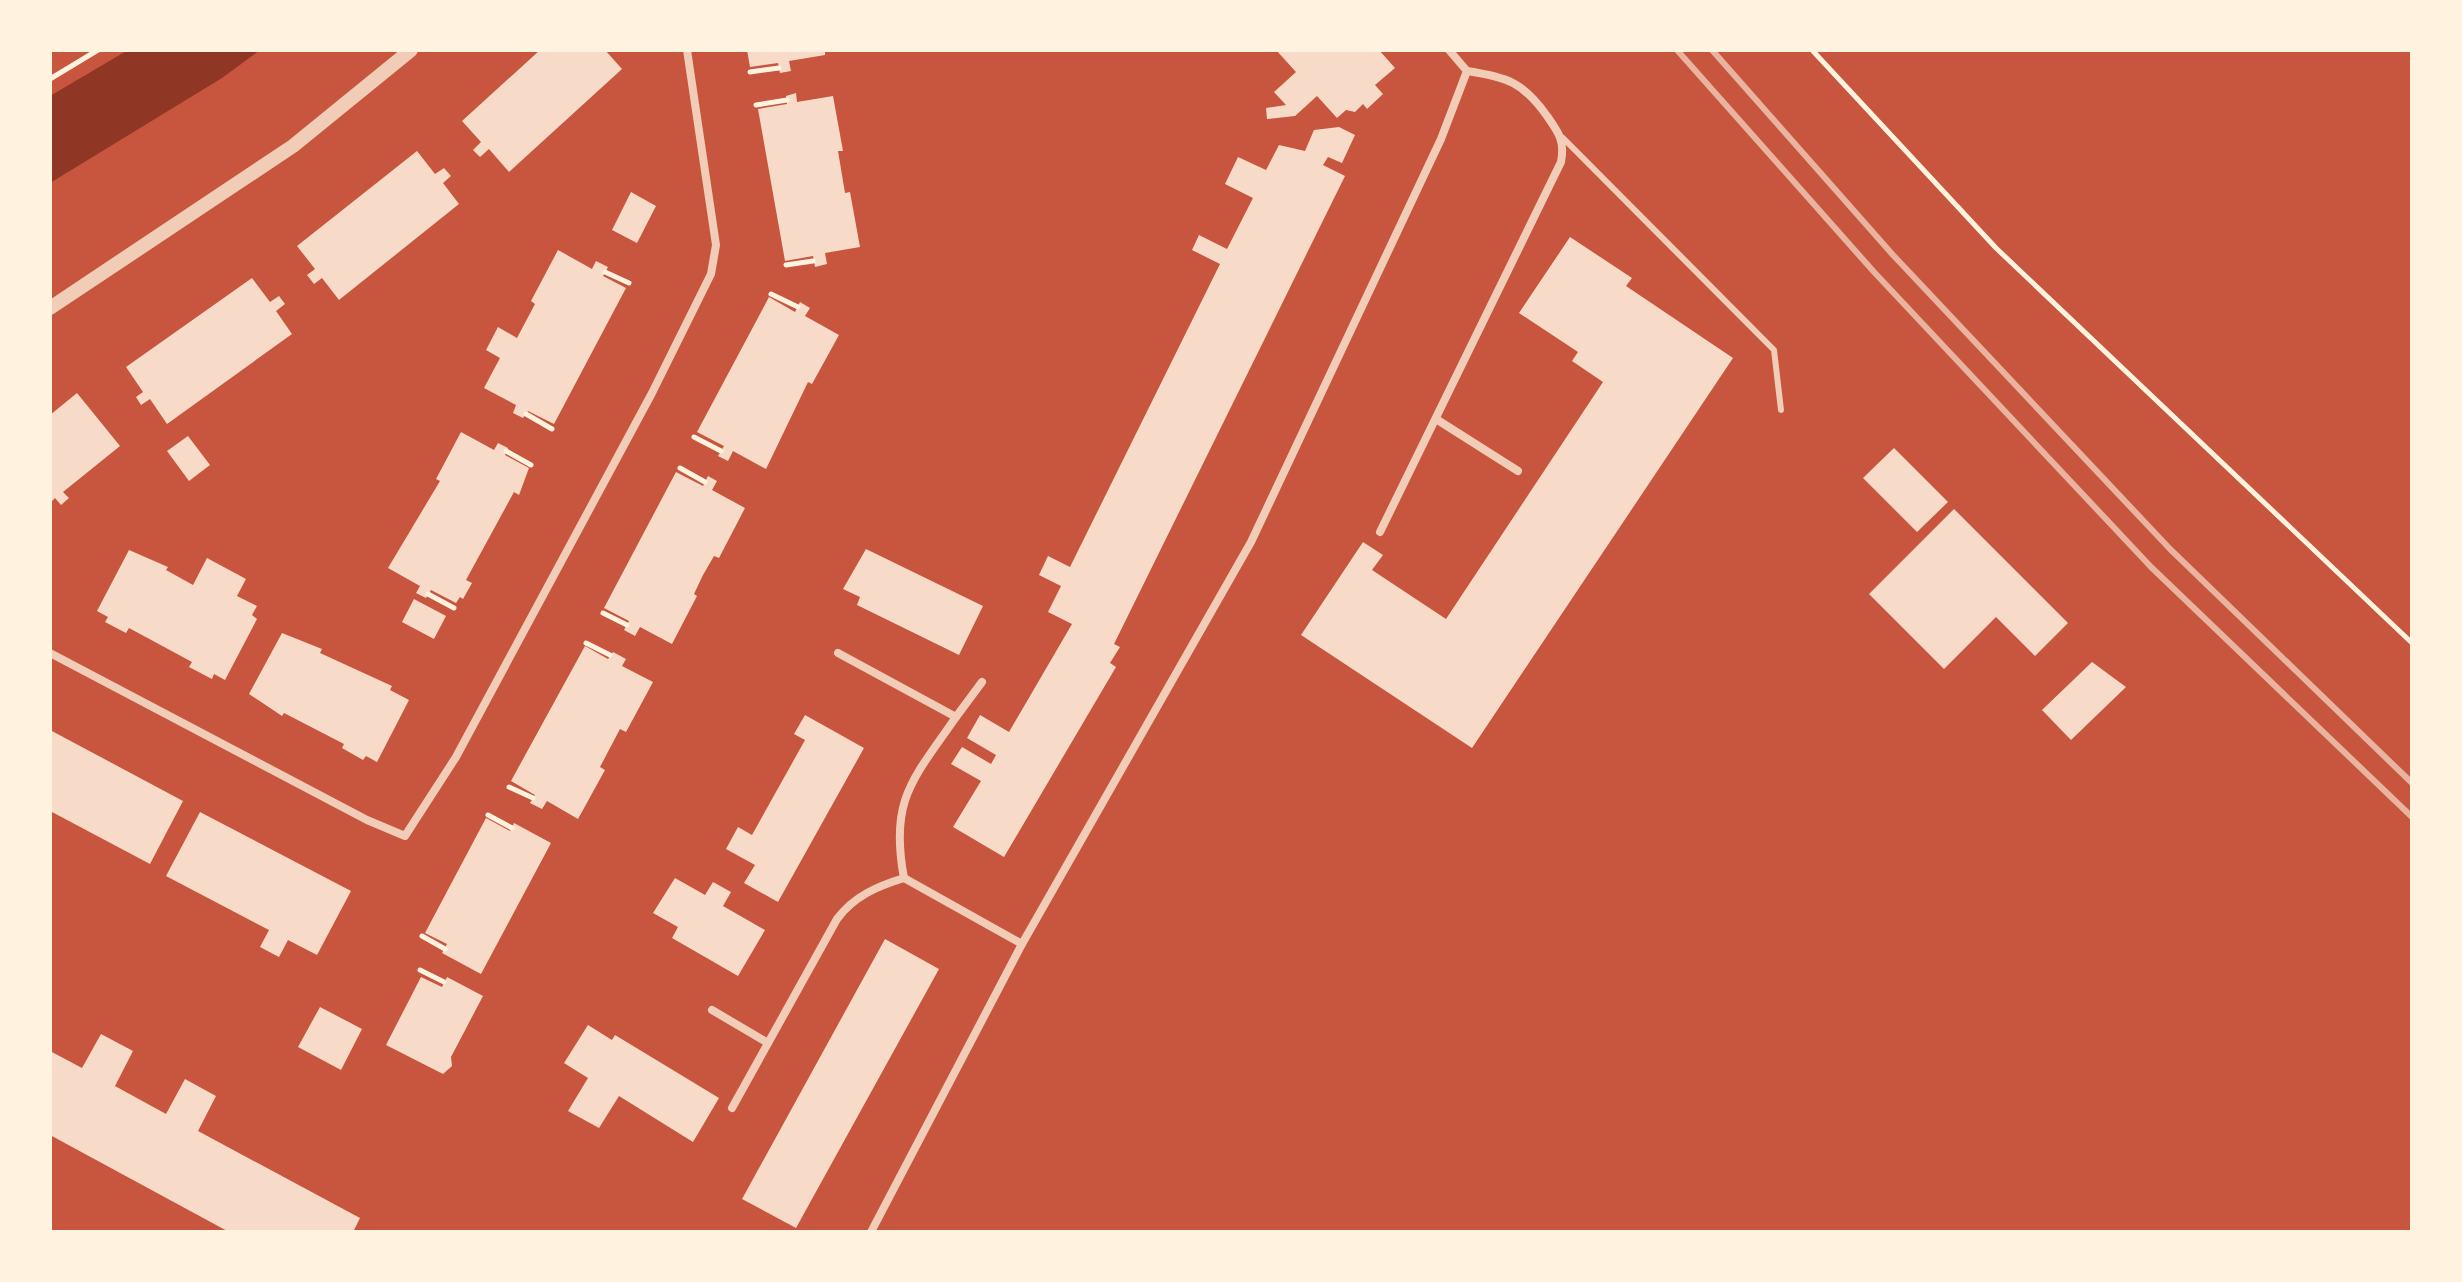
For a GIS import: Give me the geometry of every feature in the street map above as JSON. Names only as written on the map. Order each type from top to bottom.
[{"type":"street","points":[[50,308],[293,146],[411,50]]},
{"type":"street","points":[[50,653],[405,836],[456,757],[652,393],[711,274],[716,245],[687,50]]},
{"type":"street","points":[[1380,532],[1549,192],[1561,162],[1563,138],[1522,87],[1494,75],[1467,71],[1449,50]]},
{"type":"street","points":[[871,1232],[1022,944],[1251,542],[1441,139],[1467,71]]},
{"type":"street","points":[[1436,419],[1518,471]]},
{"type":"street","points":[[838,653],[956,717]]},
{"type":"street","points":[[904,878],[899,842],[902,801],[982,682]]},
{"type":"street","points":[[732,1108],[847,905],[885,884],[904,878],[1022,944]]},
{"type":"street","points":[[712,1010],[768,1043]]},
{"type":"lane","points":[[1563,138],[1774,350],[1781,410]]},
{"type":"path","points":[[50,79],[98,50]]},
{"type":"path","points":[[1812,50],[1996,248],[2412,643]]},
{"type":"path","points":[[750,72],[779,68]]},
{"type":"path","points":[[756,105],[787,100]]},
{"type":"path","points":[[786,265],[813,261]]},
{"type":"path","points":[[605,272],[629,283]]},
{"type":"path","points":[[771,294],[798,307]]},
{"type":"path","points":[[526,414],[552,429]]},
{"type":"path","points":[[694,437],[721,451]]},
{"type":"path","points":[[506,451],[531,465]]},
{"type":"path","points":[[680,468],[705,482]]},
{"type":"path","points":[[428,594],[454,608]]},
{"type":"path","points":[[603,613],[627,625]]},
{"type":"path","points":[[586,643],[610,655]]},
{"type":"path","points":[[509,787],[533,798]]},
{"type":"path","points":[[488,815],[512,828]]},
{"type":"path","points":[[422,936],[445,949]]},
{"type":"path","points":[[420,970],[444,982]]},
{"type":"shaded area","points":[[128,50],[260,50],[222,78],[50,183],[50,96]]},
{"type":"building","points":[[540,50],[605,50],[622,69],[509,172],[489,149],[480,157],[473,150],[481,142],[462,121]]},
{"type":"building","points":[[747,50],[825,50],[825,55],[789,61],[791,71],[780,73],[778,63],[750,67]]},
{"type":"building","points":[[1276,50],[1379,50],[1395,68],[1375,85],[1383,94],[1367,109],[1363,104],[1355,112],[1346,110],[1337,118],[1317,96],[1295,116],[1267,119],[1266,108],[1286,105],[1274,92],[1296,72]]},
{"type":"building","points":[[796,93],[797,102],[833,96],[843,151],[838,151],[845,193],[850,192],[860,247],[825,253],[827,264],[815,267],[813,256],[785,261],[758,109],[787,104],[786,96]]},
{"type":"building","points":[[1339,127],[1355,135],[1342,163],[1328,157],[1323,165],[1345,176],[1114,644],[1120,647],[1110,663],[1116,667],[1004,857],[953,827],[981,781],[951,764],[962,747],[991,764],[996,755],[967,738],[980,715],[1009,732],[1072,624],[1048,612],[1061,586],[1039,575],[1048,556],[1070,567],[1220,264],[1192,250],[1199,235],[1227,249],[1253,198],[1225,184],[1238,157],[1266,170],[1279,145],[1305,151],[1314,130]]},
{"type":"building","points":[[417,151],[435,174],[444,168],[451,176],[443,183],[459,204],[339,300],[322,278],[314,284],[307,275],[315,269],[297,246]]},
{"type":"building","points":[[631,192],[656,206],[637,243],[612,230]]},
{"type":"building","points":[[1570,237],[1632,278],[1626,286],[1733,358],[1472,748],[1301,635],[1363,542],[1383,555],[1372,570],[1446,619],[1603,382],[1572,361],[1578,352],[1519,313]]},
{"type":"building","points":[[558,250],[592,269],[596,261],[608,267],[603,276],[626,288],[554,424],[528,411],[523,418],[513,413],[516,405],[484,388],[500,358],[486,350],[498,327],[517,338],[535,304],[531,301]]},
{"type":"building","points":[[252,278],[270,302],[279,296],[285,304],[276,311],[292,334],[167,424],[150,399],[141,405],[136,397],[143,392],[126,367]]},
{"type":"building","points":[[769,297],[795,312],[800,302],[810,308],[805,316],[839,335],[812,384],[808,382],[766,469],[733,451],[728,461],[718,456],[724,446],[697,432]]},
{"type":"building","points":[[77,393],[120,446],[63,492],[69,498],[61,505],[55,498],[50,503],[50,415]]},
{"type":"building","points":[[461,432],[494,450],[498,443],[508,448],[505,455],[529,468],[519,495],[514,492],[466,580],[472,583],[463,599],[460,597],[456,603],[431,590],[426,598],[416,593],[420,586],[388,568],[440,481],[436,479]]},
{"type":"building","points":[[188,436],[210,465],[189,481],[167,451]]},
{"type":"building","points":[[1894,448],[1948,502],[1917,532],[1863,478]]},
{"type":"building","points":[[676,472],[703,486],[708,476],[717,481],[712,490],[745,508],[719,558],[714,556],[703,575],[694,594],[697,596],[672,644],[640,627],[635,636],[624,630],[629,621],[604,608]]},
{"type":"building","points":[[1954,509],[2068,623],[2035,656],[1996,617],[1944,669],[1869,594]]},
{"type":"building","points":[[866,549],[983,606],[959,655],[857,605],[860,597],[843,589]]},
{"type":"building","points":[[129,550],[168,567],[166,570],[193,585],[207,558],[246,579],[237,596],[257,606],[252,615],[257,619],[225,680],[214,674],[212,679],[189,667],[192,662],[129,628],[126,633],[105,622],[108,617],[97,611]]},
{"type":"building","points":[[414,599],[446,616],[434,639],[402,622]]},
{"type":"building","points":[[282,633],[322,649],[320,653],[392,686],[390,690],[409,700],[377,762],[366,756],[363,760],[342,748],[344,744],[284,713],[282,716],[249,694]]},
{"type":"building","points":[[585,646],[608,659],[613,652],[626,659],[622,666],[653,682],[626,732],[620,729],[600,767],[605,770],[578,819],[547,801],[542,809],[530,803],[535,795],[511,781]]},
{"type":"building","points":[[2092,662],[2126,687],[2071,740],[2042,710]]},
{"type":"building","points":[[805,715],[864,748],[778,902],[744,883],[755,865],[726,849],[738,827],[752,835],[805,740],[794,734]]},
{"type":"building","points":[[50,730],[183,801],[150,864],[52,812],[50,817]]},
{"type":"building","points":[[200,812],[351,891],[317,955],[288,940],[279,957],[260,947],[269,930],[166,876]]},
{"type":"building","points":[[486,818],[510,831],[514,823],[551,843],[481,974],[442,953],[447,944],[425,933]]},
{"type":"building","points":[[675,878],[705,895],[713,882],[731,892],[723,906],[765,930],[738,976],[672,938],[678,927],[653,913]]},
{"type":"building","points":[[885,939],[939,969],[796,1228],[742,1199]]},
{"type":"building","points":[[421,977],[442,987],[447,977],[483,996],[451,1057],[452,1066],[443,1074],[386,1045]]},
{"type":"building","points":[[320,1007],[362,1029],[341,1070],[298,1047]]},
{"type":"building","points":[[588,1025],[612,1040],[615,1035],[719,1098],[693,1142],[619,1096],[599,1128],[568,1111],[588,1078],[564,1063]]},
{"type":"building","points":[[101,1034],[133,1051],[115,1086],[166,1114],[185,1079],[216,1096],[198,1131],[360,1218],[353,1232],[229,1232],[50,1135],[50,1051],[82,1068]]},
{"type":"railway","points":[[1677,50],[1874,272],[2151,567],[2412,817]]},
{"type":"railway","points":[[1712,50],[1893,255],[2170,549],[2412,783]]}]
